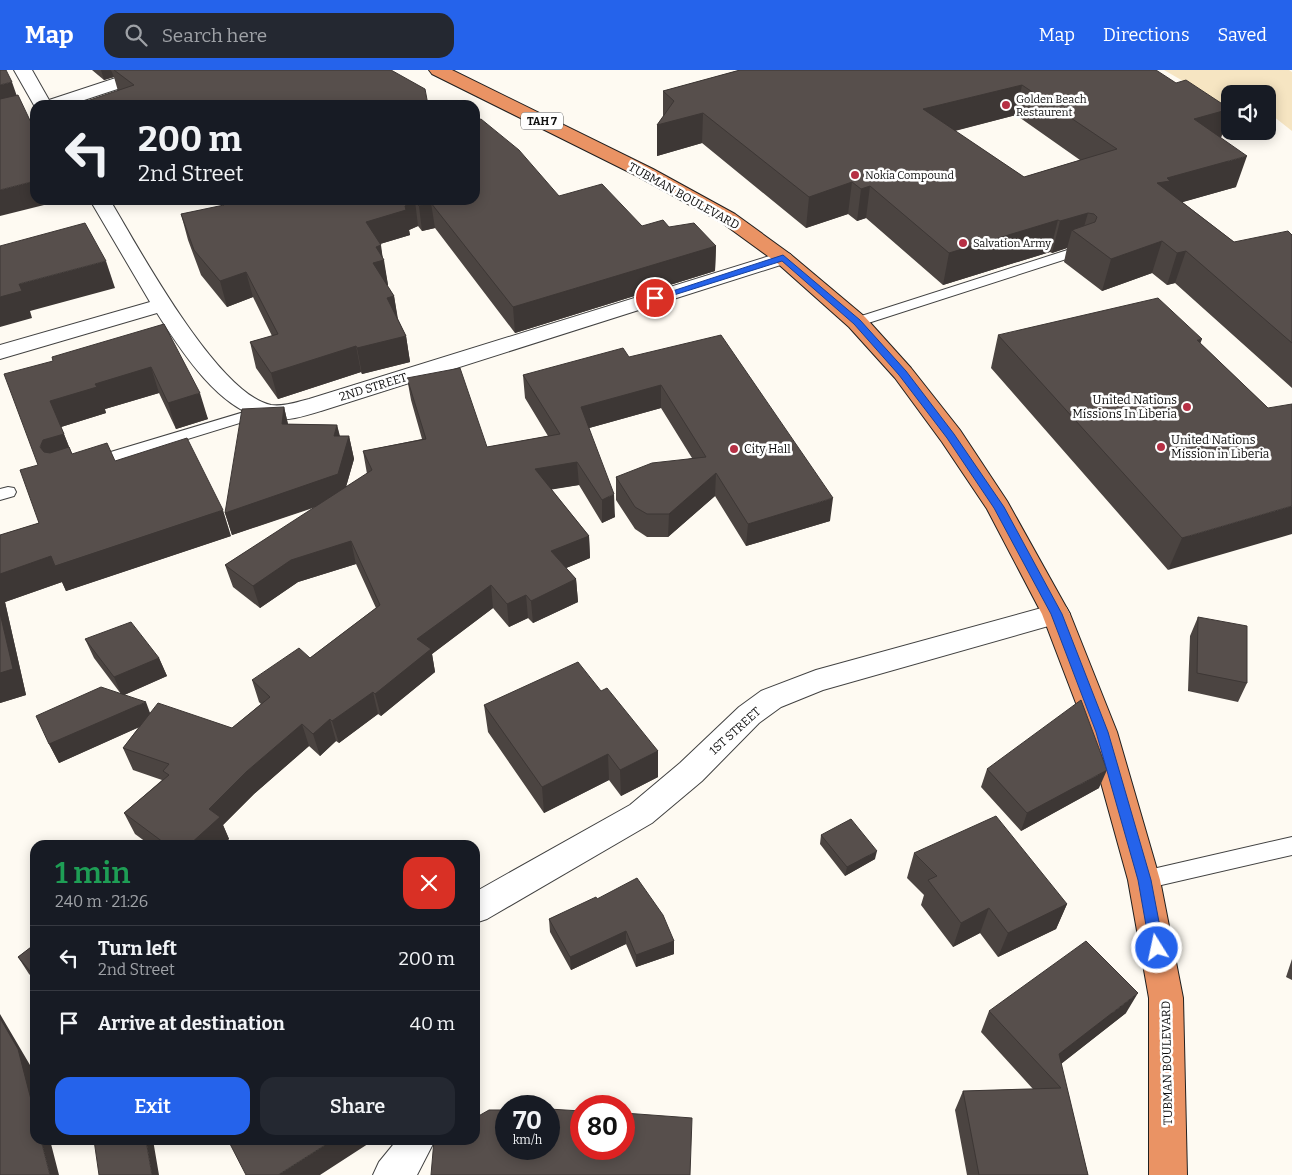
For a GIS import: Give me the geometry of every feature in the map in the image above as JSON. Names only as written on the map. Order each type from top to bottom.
[{"type":"highway","name":"TUBMAN BOULEVARD","points":[[438,70],[646,173],[728,218],[783,258],[857,322],[902,373],[951,436],[998,507],[1056,614],[1102,732],[1144,880],[1166,998],[1168,1175]]},
{"type":"street","points":[[23,70],[41,100]]},
{"type":"street","points":[[66,100],[157,70]]},
{"type":"street","name":"2ND STREET","points":[[103,205],[162,305],[202,362],[228,389],[246,402],[264,411],[288,411],[313,406],[783,258]]},
{"type":"street","points":[[0,352],[162,305]]},
{"type":"street","name":"1ST STREET","points":[[480,905],[641,814],[691,772],[749,715],[771,699],[816,681],[1056,614]]},
{"type":"street","points":[[392,1175],[408,1157],[414,1145]]},
{"type":"lane","points":[[857,322],[1080,250]]},
{"type":"lane","points":[[80,467],[264,411]]},
{"type":"lane","points":[[1144,880],[1292,846]]},
{"type":"sand","points":[[1164,70],[1289,70],[1292,72],[1292,131],[1276,118],[1276,85],[1221,85],[1221,103]]},
{"type":"building","points":[[0,70],[6,70],[12,82],[0,85]]},
{"type":"building","points":[[114,70],[391,70],[425,89],[427,100],[90,100],[134,85]]},
{"type":"building","points":[[740,70],[1156,70],[1176,83],[1186,80],[1221,103],[1221,112],[1194,119],[1221,138],[1221,140],[1224,140],[1247,156],[1167,178],[1170,181],[1157,183],[1234,242],[1288,231],[1292,235],[1292,343],[1186,251],[1177,253],[1162,241],[1111,259],[1072,230],[1095,222],[1097,217],[1094,214],[1088,213],[1058,220],[949,253],[870,186],[861,189],[852,182],[809,197],[703,113],[657,125],[674,101],[663,91]],"holes":[[[1022,85],[1117,149],[1024,177],[923,109]]]},
{"type":"building","points":[[18,95],[30,120],[30,182],[0,190],[0,99]]},
{"type":"building","points":[[480,119],[519,150],[559,196],[602,184],[642,226],[663,220],[669,227],[694,223],[716,246],[513,307],[433,205],[480,205]]},
{"type":"building","points":[[224,205],[407,205],[405,206],[406,210],[366,222],[381,245],[376,247],[384,260],[373,263],[394,296],[387,298],[406,336],[357,348],[356,346],[271,373],[250,342],[278,334],[246,272],[220,281],[194,250],[181,214]]},
{"type":"building","points":[[85,223],[106,261],[19,284],[22,291],[0,297],[0,246]]},
{"type":"building","name":"United Nations Mission in Liberia","points":[[1158,298],[1202,339],[1197,340],[1268,408],[1292,404],[1292,506],[1182,538],[998,335]]},
{"type":"building","points":[[164,324],[200,393],[168,403],[151,367],[95,384],[97,387],[50,401],[64,434],[43,440],[40,447],[44,452],[50,453],[69,447],[72,454],[107,443],[115,461],[187,438],[223,510],[55,566],[51,556],[0,574],[0,535],[39,523],[20,470],[38,465],[4,374],[53,361],[52,357]]},
{"type":"building","points":[[721,335],[833,498],[748,524],[716,473],[669,514],[647,514],[635,507],[616,477],[652,463],[706,457],[661,385],[581,407],[614,494],[602,500],[577,462],[535,469],[589,536],[551,551],[576,579],[531,601],[526,595],[507,604],[491,585],[417,639],[431,649],[375,694],[373,692],[332,721],[330,719],[313,734],[302,724],[246,772],[209,809],[220,817],[195,840],[160,840],[124,813],[169,775],[163,771],[169,764],[123,748],[158,703],[232,728],[270,697],[252,680],[299,648],[310,658],[380,605],[351,541],[291,560],[253,586],[225,565],[372,470],[363,451],[426,439],[407,378],[460,368],[487,447],[560,434],[523,375],[623,348],[629,357]]},
{"type":"building","points":[[284,407],[282,424],[337,425],[334,436],[349,436],[338,474],[225,513],[242,409]]},
{"type":"building","points":[[0,613],[13,669],[0,673]]},
{"type":"building","points":[[1198,617],[1247,626],[1247,683],[1197,673]]},
{"type":"building","points":[[131,622],[159,658],[114,677],[85,639]]},
{"type":"building","points":[[578,662],[601,691],[607,688],[658,751],[620,770],[608,754],[542,787],[484,705]]},
{"type":"building","points":[[101,687],[146,702],[49,744],[36,716]]},
{"type":"building","points":[[1081,700],[1107,770],[1027,813],[987,769]]},
{"type":"building","points":[[996,816],[1067,904],[1008,933],[989,908],[961,923],[928,880],[937,876],[914,853]]},
{"type":"building","points":[[851,819],[877,851],[847,867],[821,835]]},
{"type":"building","points":[[637,878],[663,915],[674,941],[636,955],[626,931],[570,957],[549,919],[596,897],[597,899]]},
{"type":"building","points":[[1086,941],[1138,993],[1059,1054],[1088,1175],[979,1175],[963,1091],[1061,1088],[989,1011]]},
{"type":"building","points":[[30,948],[30,971],[18,957]]},
{"type":"building","points":[[0,1018],[18,1049],[30,1096],[30,1145],[42,1145],[50,1175],[0,1175]]},
{"type":"building","points":[[489,1110],[495,1110],[495,1160],[560,1160],[560,1110],[570,1110],[570,1160],[635,1160],[635,1114],[692,1118],[690,1175],[431,1175],[434,1145],[480,1145],[480,1115]]},
{"type":"building","points":[[95,1145],[147,1145],[152,1175],[99,1175]]},
{"type":"building","points":[[231,1145],[325,1145],[278,1175],[246,1175]]},
{"type":"place","name":"Golden Beach Restaurent","points":[[1006,105]]},
{"type":"place","name":"Nokia Compound","points":[[855,175]]},
{"type":"place","name":"Salvation Army","points":[[963,243]]},
{"type":"place","name":"United Nations Missions In Liberia","points":[[1187,407]]},
{"type":"place","name":"United Nations Mission in Liberia","points":[[1161,447]]},
{"type":"place","name":"City Hall","points":[[734,449]]},
{"type":"route","points":[[655,298],[783,258],[857,322],[902,373],[951,436],[998,507],[1056,614],[1102,732],[1144,880],[1157,948]]}]
